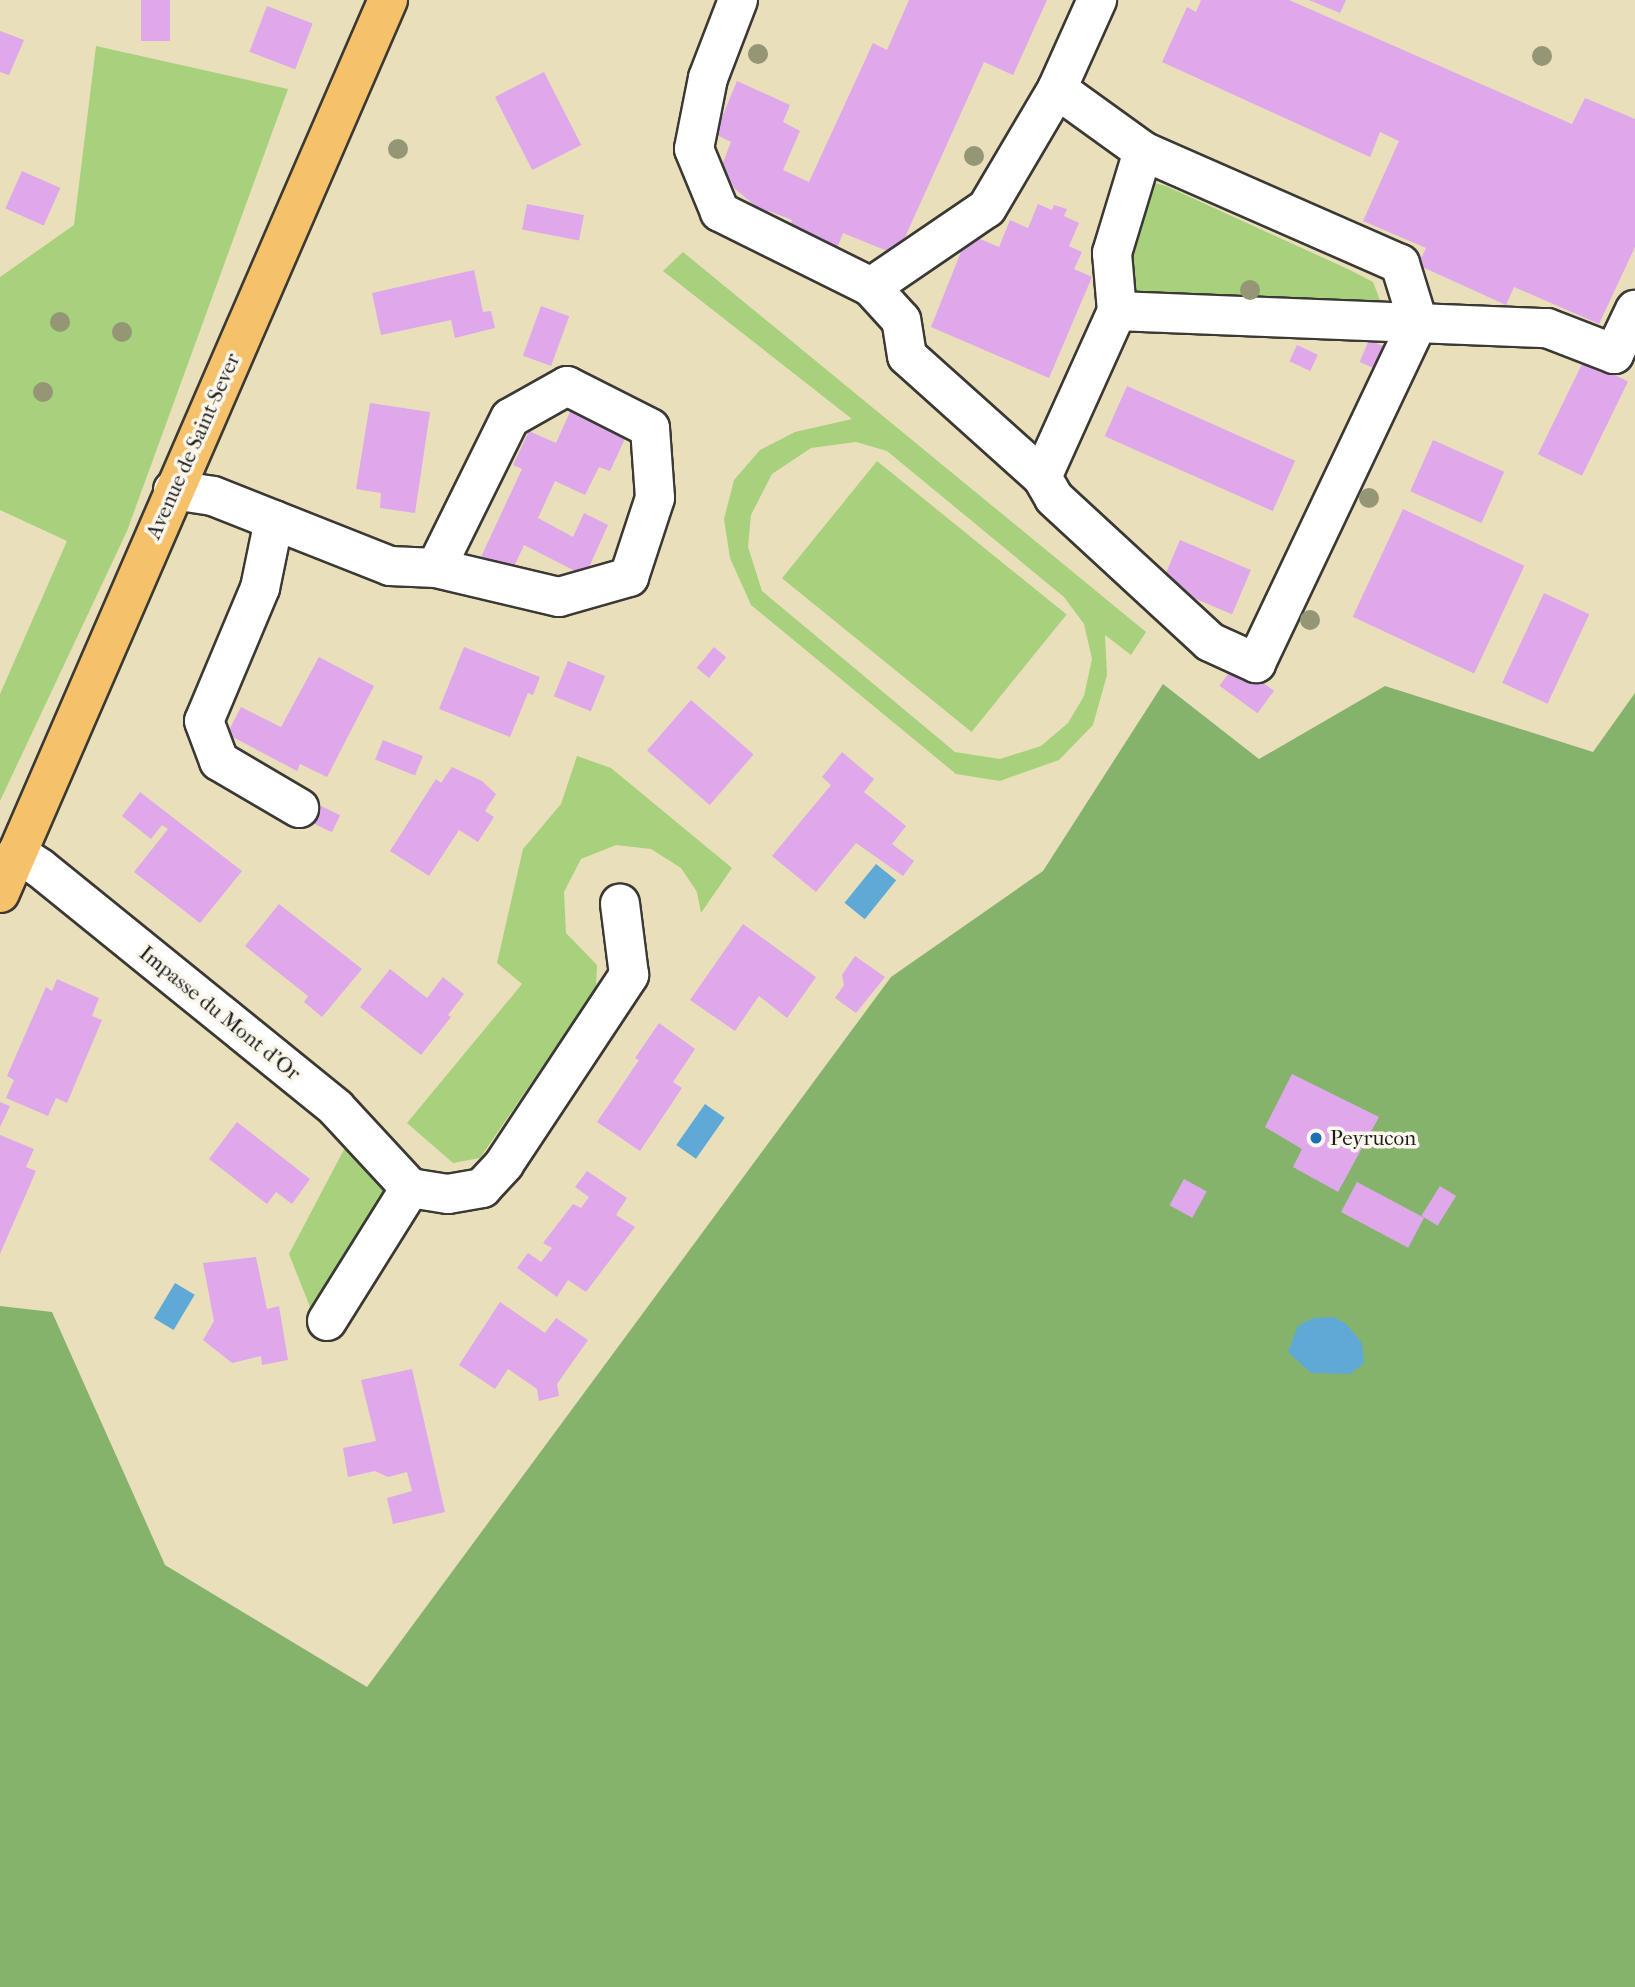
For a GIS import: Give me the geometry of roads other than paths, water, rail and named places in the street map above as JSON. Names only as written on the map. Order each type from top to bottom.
[{"type":"main road","name":"Avenue de Saint-Sever","points":[[0,893],[173,489],[388,0]]},
{"type":"street","points":[[738,0],[708,79],[694,149],[720,212],[872,287],[901,320],[907,356],[1042,477],[1054,498],[1210,642],[1256,663],[1418,322],[1400,264],[1143,151],[1057,89]]},
{"type":"street","points":[[872,287],[988,208],[1057,89],[1097,0]]},
{"type":"street","points":[[1042,477],[1117,311],[1112,253],[1143,151]]},
{"type":"street","points":[[1117,311],[1546,328],[1614,354],[1635,310]]},
{"type":"street","points":[[173,489],[204,492],[390,566],[436,568],[559,597],[629,577],[654,498],[650,428],[567,386],[510,418],[436,568]]},
{"type":"street","points":[[274,520],[260,588],[204,721],[219,761],[299,808]]},
{"type":"street","name":"Impasse du Mont d'Or","points":[[18,853],[336,1108],[410,1188]]},
{"type":"street","points":[[327,1321],[410,1188],[448,1194],[482,1188],[504,1164],[629,975],[620,904]]},
{"type":"water","points":[[876,864],[896,880],[865,919],[845,903]]},
{"type":"water","points":[[705,1104],[725,1118],[696,1159],[676,1145]]},
{"type":"water","points":[[175,1283],[195,1295],[174,1330],[154,1318]]},
{"type":"water","points":[[1334,1317],[1346,1324],[1362,1343],[1364,1363],[1350,1374],[1311,1373],[1288,1352],[1298,1326],[1313,1318]]},
{"type":"place","name":"Peyrucon","points":[[1316,1138]]}]
